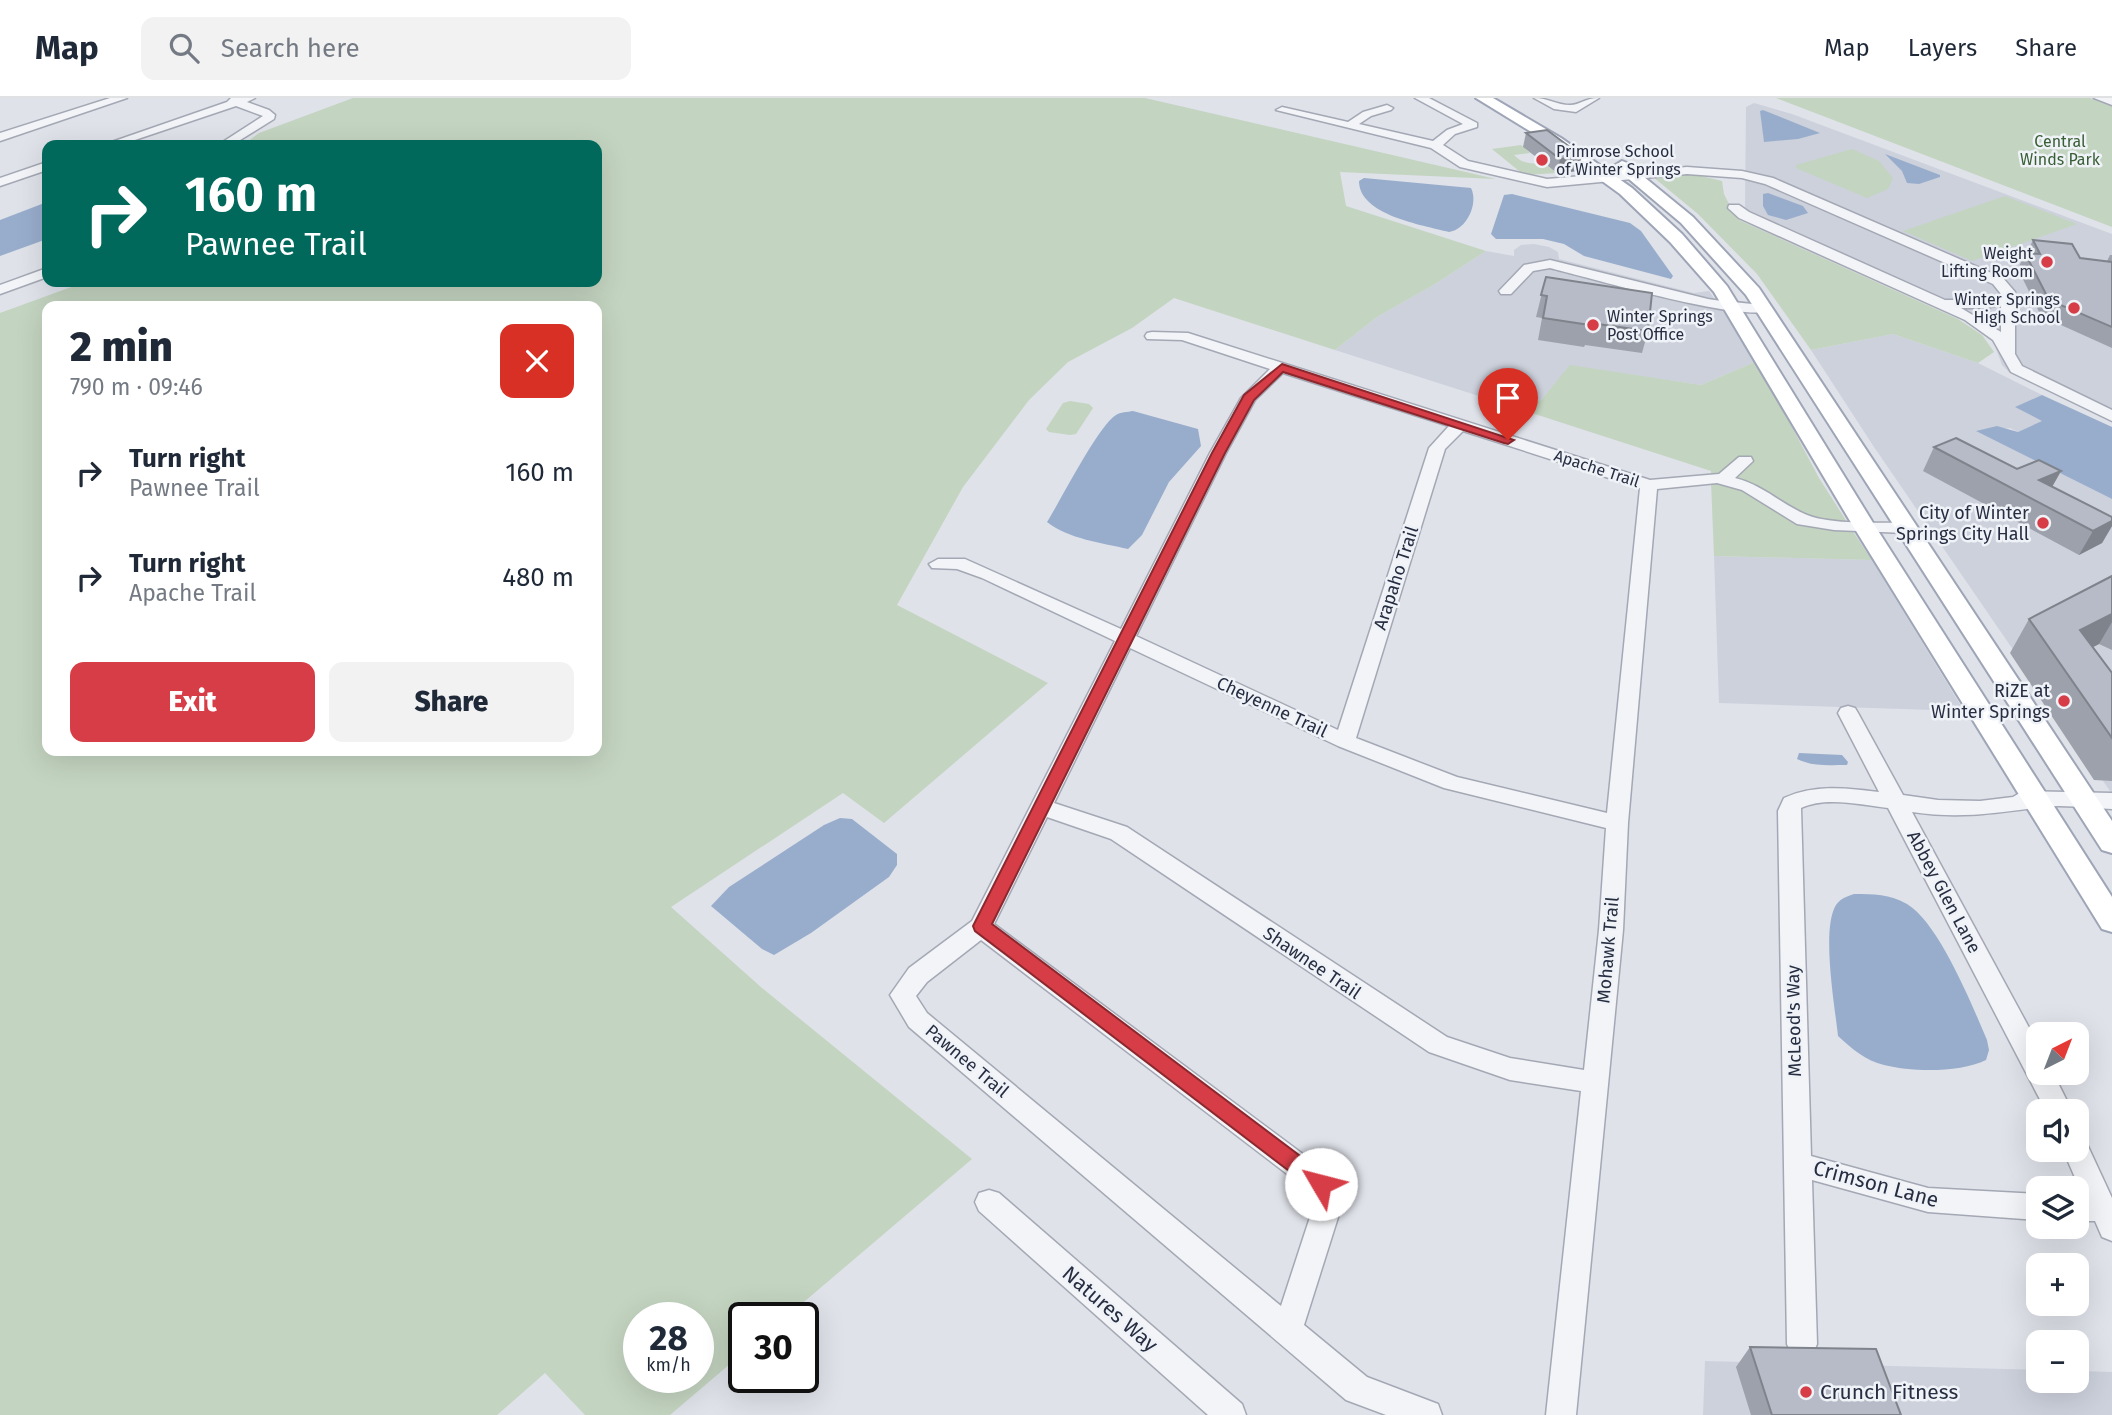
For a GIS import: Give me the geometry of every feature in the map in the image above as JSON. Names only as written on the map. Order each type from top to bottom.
[{"type":"main road","points":[[1483,98],[1539,130],[1608,177],[1676,238],[1707,272],[1733,308],[1864,526],[2112,921]]},
{"type":"main road","points":[[1522,102],[1558,122],[1588,144]]},
{"type":"main road","points":[[1607,156],[1633,174],[1704,236],[1737,271],[1765,309],[2112,843]]},
{"type":"street","points":[[0,136],[121,98]]},
{"type":"street","points":[[223,98],[269,115],[268,119],[232,140]]},
{"type":"street","points":[[124,140],[249,98]]},
{"type":"street","points":[[1421,98],[1474,125],[1451,132],[1435,145]]},
{"type":"street","points":[[1550,100],[1576,109],[1593,98]]},
{"type":"street","points":[[2100,98],[2112,102]]},
{"type":"street","points":[[1270,118],[1292,99]]},
{"type":"street","points":[[1350,125],[1367,114],[1387,108]]},
{"type":"street","points":[[1282,110],[1435,145],[1464,164],[1527,181],[1547,183],[1680,171],[1769,181],[1985,274],[2005,287],[2008,296],[2011,363],[2028,376],[2112,416]]},
{"type":"street","points":[[1367,114],[1386,125],[1380,132]]},
{"type":"street","points":[[0,182],[42,168]]},
{"type":"street","points":[[1734,208],[1986,326],[1999,337],[2009,352]]},
{"type":"street","points":[[1506,291],[1538,259],[1733,308],[1765,309]]},
{"type":"street","points":[[0,290],[42,274]]},
{"type":"street","points":[[1927,298],[1973,305],[1987,304],[2008,296]]},
{"type":"street","name":"Apache Trail","points":[[1152,336],[1183,336],[1649,485],[1723,479],[1735,481],[1764,494],[1792,516],[1803,520],[1905,528]]},
{"type":"street","name":"Pawnee Trail","points":[[1282,368],[1249,398],[1124,640],[982,926],[918,975],[902,995],[918,1020],[1357,1389],[1427,1415]]},
{"type":"street","name":"Arapaho Trail","points":[[1345,741],[1437,448],[1447,435],[1461,425]]},
{"type":"street","points":[[1723,479],[1745,461]]},
{"type":"street","name":"Mohawk Trail","points":[[1561,1415],[1611,930],[1617,823],[1649,485]]},
{"type":"street","name":"Cheyenne Trail","points":[[938,564],[960,563],[1345,741],[1452,783],[1617,823]]},
{"type":"street","name":"Abbey Glen Lane","points":[[1849,713],[2026,1047]]},
{"type":"street","name":"McLeod's Way","points":[[1802,1344],[1789,811],[1792,803],[1798,798],[1808,796],[1895,799],[1924,806],[2004,808],[2036,801],[2112,801]]},
{"type":"street","name":"Shawnee Trail","points":[[1043,807],[1119,833],[1395,1019],[1438,1045],[1510,1069],[1596,1083]]},
{"type":"street","points":[[982,926],[1321,1184],[1326,1211],[1287,1331]]},
{"type":"street","points":[[2080,1162],[2097,1215]]},
{"type":"street","name":"Crimson Lane","points":[[1797,1164],[1928,1200],[2026,1207]]},
{"type":"street","name":"Natures Way","points":[[989,1202],[1231,1415]]},
{"type":"shaded area","points":[[1754,103],[1792,114],[2112,234],[2112,422],[2009,372],[2002,365],[1994,343],[1977,327],[1742,219],[1745,210],[1746,107]]},
{"type":"shaded area","points":[[1534,244],[1558,252],[1559,259],[1694,293],[1709,291],[1757,361],[1701,385],[1570,366],[1541,400],[1507,405],[1335,350],[1377,317],[1486,251],[1514,256],[1514,250],[1521,245]]},
{"type":"shaded area","points":[[1893,334],[1978,363],[2042,395],[2016,407],[2043,421],[2018,432],[2010,428],[1977,431],[2112,499],[2112,794],[1874,447],[1811,350]]},
{"type":"shaded area","points":[[1714,556],[1872,560],[1964,711],[1719,703]]},
{"type":"shaded area","points":[[1705,1361],[2026,1370],[2026,1393],[2089,1393],[2089,1371],[2112,1372],[2112,1415],[1703,1415]]},
{"type":"green space","points":[[353,98],[1145,98],[1496,179],[1340,172],[1346,206],[1486,251],[1377,317],[1335,350],[1174,298],[1132,328],[1068,362],[1029,400],[963,487],[897,605],[1048,683],[884,823],[843,793],[671,907],[762,988],[972,1159],[804,1302],[728,1302],[728,1366],[714,1378],[714,1302],[623,1302],[623,1393],[696,1393],[670,1415],[585,1415],[545,1373],[497,1415],[0,1415],[0,313],[71,287],[602,287],[602,140],[250,140],[259,133]]},
{"type":"green space","name":"Central Winds Park","points":[[1776,98],[2090,98],[2112,106],[2112,227]]},
{"type":"green space","points":[[1521,145],[1530,153],[1514,155],[1517,158],[1527,163],[1543,163],[1557,173],[1524,175],[1492,149]]},
{"type":"green space","points":[[1852,149],[1879,161],[1893,178],[1888,189],[1867,198],[1796,168],[1796,165]]},
{"type":"green space","points":[[1689,173],[1722,181],[1730,206],[1728,207],[1739,220],[1958,319],[1982,335],[1994,352],[1978,363],[1893,334],[1811,350],[1757,274],[1698,214],[1652,176]]},
{"type":"green space","points":[[2005,196],[2077,224],[1972,261],[1903,231]]},
{"type":"green space","points":[[1757,361],[1819,478],[1847,522],[1803,516],[1753,485],[1734,478],[1754,461],[1743,456],[1720,475],[1711,475],[1711,471],[1507,405],[1541,400],[1570,365],[1701,385]]},
{"type":"green space","points":[[1070,401],[1089,404],[1093,408],[1076,434],[1049,432],[1046,429],[1063,403]]},
{"type":"green space","points":[[1711,482],[1733,485],[1787,517],[1852,530],[1872,560],[1714,556]]},
{"type":"water","points":[[1760,111],[1820,133],[1798,139],[1764,142]]},
{"type":"water","points":[[1885,154],[1940,177],[1919,184],[1907,183],[1902,171]]},
{"type":"water","points":[[1364,178],[1471,188],[1472,208],[1461,227],[1449,232],[1409,222],[1380,210],[1369,202],[1362,193],[1359,181]]},
{"type":"water","points":[[1768,193],[1803,206],[1808,213],[1786,220],[1768,215],[1763,206],[1763,194]]},
{"type":"water","points":[[1512,194],[1630,223],[1641,231],[1673,276],[1671,279],[1584,256],[1564,244],[1543,239],[1496,239],[1491,234],[1504,195]]},
{"type":"water","points":[[42,204],[42,241],[0,256],[0,220]]},
{"type":"water","points":[[2042,395],[2112,427],[2112,499],[1976,431],[1997,426],[2018,432],[2042,421],[2015,407]]},
{"type":"water","points":[[1133,411],[1198,429],[1201,446],[1169,482],[1142,535],[1128,549],[1075,536],[1055,528],[1047,522],[1100,433],[1116,415]]},
{"type":"water","points":[[1799,753],[1842,755],[1848,762],[1847,765],[1827,765],[1803,762],[1797,759]]},
{"type":"water","points":[[840,818],[852,819],[897,854],[897,865],[889,877],[811,933],[774,955],[762,949],[711,906],[729,887],[824,825]]},
{"type":"water","points":[[1854,894],[1881,895],[1901,901],[1919,914],[1931,928],[1953,966],[1987,1040],[1989,1050],[1986,1060],[1949,1069],[1895,1067],[1865,1057],[1838,1036],[1830,969],[1830,932],[1836,905]]},
{"type":"building","points":[[1547,130],[1582,156],[1560,159],[1526,133]]},
{"type":"building","points":[[2033,240],[2072,244],[2080,258],[2112,262],[2112,327],[2049,300],[2025,253],[2040,254]]},
{"type":"building","points":[[1546,277],[1652,293],[1648,331],[1543,318],[1547,296],[1541,295]]},
{"type":"building","points":[[1956,438],[2017,469],[2039,460],[2061,471],[2039,480],[2112,517],[2112,521],[2093,531],[1934,447]]},
{"type":"building","points":[[2112,576],[2112,614],[2080,630],[2112,673],[2112,738],[2029,619]]},
{"type":"building","points":[[1750,1347],[1876,1349],[1901,1415],[1772,1415]]},
{"type":"place","name":"Primrose School of Winter Springs","points":[[1542,160]]},
{"type":"place","name":"Weight Lifting Room","points":[[2047,262]]},
{"type":"place","name":"Winter Springs High School","points":[[2074,308]]},
{"type":"place","name":"Winter Springs Post Office","points":[[1593,325]]},
{"type":"place","name":"City of Winter Springs City Hall","points":[[2043,523]]},
{"type":"place","name":"RiZE at Winter Springs","points":[[2064,701]]},
{"type":"place","name":"Crunch Fitness","points":[[1806,1392]]},
{"type":"route","points":[[1321,1184],[982,926],[1218,453],[1249,398],[1265,383],[1282,368],[1508,440]]}]
